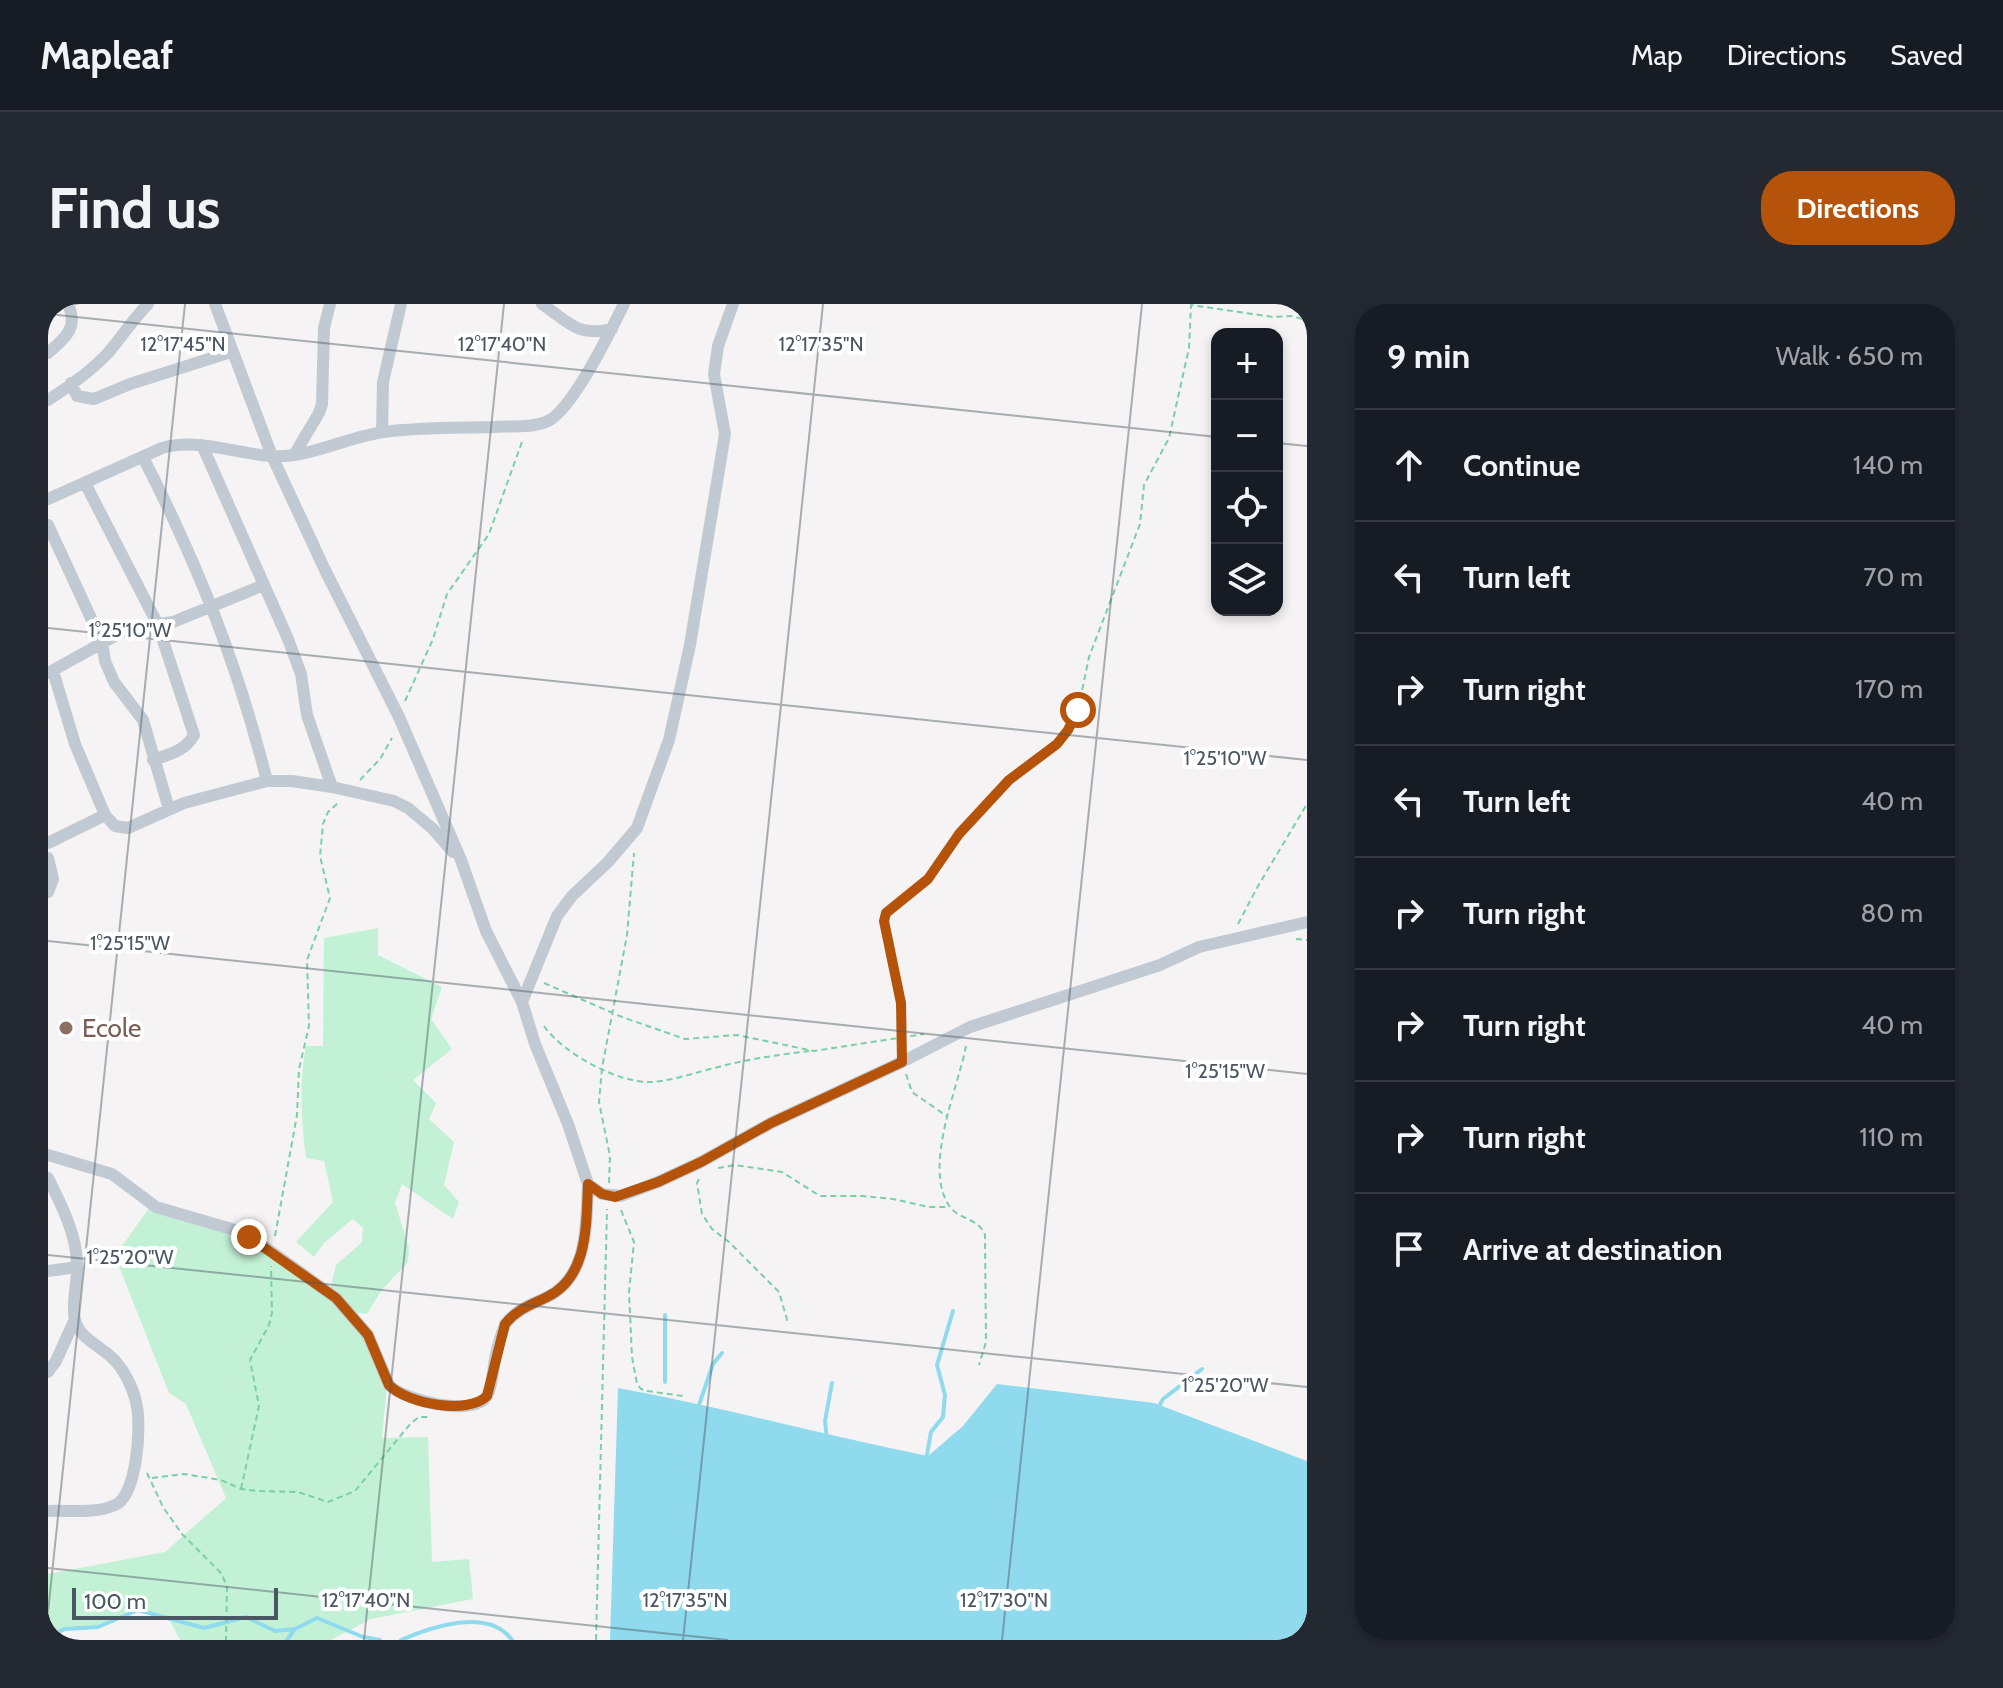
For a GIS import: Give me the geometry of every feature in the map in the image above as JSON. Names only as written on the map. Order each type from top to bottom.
[{"type":"street","points":[[48,353],[72,326],[73,317],[68,304]]},
{"type":"street","points":[[48,400],[110,351],[128,324],[148,304]]},
{"type":"street","points":[[48,1155],[112,1174],[156,1207],[242,1233],[273,1253],[327,1290],[361,1325],[375,1348],[389,1385],[395,1391],[429,1403],[476,1405],[487,1396],[505,1324],[531,1303],[555,1292],[574,1273],[582,1248],[588,1184],[522,1002],[486,931],[461,860],[399,717],[272,456],[215,304]]},
{"type":"street","points":[[294,455],[322,404],[324,328],[330,304]]},
{"type":"street","points":[[382,432],[383,382],[401,304]]},
{"type":"street","points":[[542,304],[580,331],[588,333],[612,329]]},
{"type":"street","points":[[48,499],[177,443],[272,456],[294,455],[382,432],[547,422],[558,414],[589,371],[624,304]]},
{"type":"street","points":[[522,1002],[557,916],[637,828],[669,740],[690,645],[725,434],[714,374],[718,346],[733,304]]},
{"type":"street","points":[[71,383],[77,396],[94,399],[130,384],[231,352]]},
{"type":"street","points":[[202,445],[301,674],[307,715],[332,787]]},
{"type":"street","points":[[143,457],[183,534],[213,606],[235,666],[267,781]]},
{"type":"street","points":[[85,483],[158,625],[194,735],[189,745],[153,760]]},
{"type":"street","points":[[48,525],[102,642],[105,661],[114,682],[143,720],[169,809]]},
{"type":"street","points":[[264,585],[173,622],[129,628],[50,672],[75,744],[105,815],[115,826],[128,828],[169,809],[267,781],[292,781],[394,801],[408,808],[433,829],[461,860]]},
{"type":"street","points":[[48,892],[53,879],[48,841],[105,815]]},
{"type":"street","points":[[588,1184],[607,1200],[621,1196],[702,1166],[771,1123],[970,1027],[1160,965],[1199,947],[1307,922]]},
{"type":"street","points":[[48,1178],[72,1233],[77,1267],[75,1319],[48,1372]]},
{"type":"street","points":[[48,1271],[77,1267]]},
{"type":"street","points":[[48,1511],[115,1506],[123,1500],[136,1459],[137,1407],[125,1374],[109,1354],[83,1334],[75,1319]]},
{"type":"path","points":[[948,1117],[912,1092],[902,1062],[901,1003],[884,921],[886,913],[928,879],[959,834],[1009,780],[1057,744],[1068,730],[1078,710],[1089,657],[1140,524],[1144,485],[1169,438],[1189,348],[1191,305],[1273,317],[1293,316],[1307,321]]},
{"type":"path","points":[[241,1489],[259,1406],[250,1360],[272,1313],[270,1263],[297,1115],[301,1057],[309,1026],[307,960],[330,898],[320,856],[323,824],[328,812],[380,759],[391,741],[433,639],[447,594],[489,534],[529,424]]},
{"type":"path","points":[[1231,938],[1307,804]]},
{"type":"path","points":[[596,1640],[610,1156],[599,1102],[602,1068],[627,935],[637,828]]},
{"type":"path","points":[[542,1024],[551,1037],[568,1051],[633,1080],[652,1082],[753,1058],[814,1051]]},
{"type":"path","points":[[788,1323],[779,1292],[712,1229],[702,1214],[697,1183],[702,1166],[735,1165],[782,1172],[820,1196],[862,1196],[929,1207],[949,1207]]},
{"type":"path","points":[[607,1200],[618,1205],[627,1219],[634,1242],[629,1292],[632,1357],[637,1384],[641,1389],[683,1396]]},
{"type":"path","points":[[152,1478],[184,1474],[221,1480],[241,1489],[298,1492],[320,1502],[340,1499],[355,1491],[411,1423],[419,1417],[432,1417]]},
{"type":"path","points":[[136,1459],[152,1478],[163,1507],[182,1534],[222,1574],[227,1588],[226,1640]]},
{"type":"green space","points":[[378,928],[378,955],[442,987],[431,1019],[452,1049],[413,1080],[436,1103],[429,1119],[454,1142],[444,1185],[459,1202],[453,1219],[402,1184],[395,1203],[409,1248],[408,1262],[381,1291],[367,1314],[344,1311],[359,1326],[387,1385],[382,1438],[428,1437],[432,1562],[469,1559],[473,1599],[371,1619],[331,1640],[180,1640],[168,1617],[138,1610],[98,1627],[65,1629],[48,1637],[48,1574],[165,1552],[226,1498],[186,1404],[169,1393],[115,1256],[149,1208],[220,1231],[262,1249],[287,1270],[329,1295],[336,1265],[362,1242],[363,1228],[353,1219],[324,1243],[314,1257],[296,1242],[333,1202],[324,1161],[306,1158],[302,1088],[306,1046],[323,1046],[324,938]]},
{"type":"water","points":[[997,1384],[1154,1403],[1307,1461],[1307,1640],[610,1640],[618,1388],[928,1456],[963,1426]]},
{"type":"waterway","points":[[926,1460],[931,1432],[943,1417],[945,1395],[937,1365],[953,1311]]},
{"type":"waterway","points":[[665,1315],[665,1382]]},
{"type":"waterway","points":[[699,1405],[713,1364],[722,1353]]},
{"type":"waterway","points":[[1157,1410],[1163,1399],[1202,1369]]},
{"type":"waterway","points":[[827,1440],[825,1421],[832,1383]]},
{"type":"waterway","points":[[48,1637],[65,1629],[98,1627],[138,1610],[204,1628],[246,1617],[275,1631],[295,1629]]},
{"type":"waterway","points":[[287,1640],[295,1629],[317,1618],[363,1637],[380,1640]]},
{"type":"waterway","points":[[401,1640],[443,1626],[474,1622],[502,1630],[512,1640]]},
{"type":"place","name":"Ecole","points":[[66,1028]]},
{"type":"route","points":[[249,1237],[336,1298],[368,1335],[389,1385],[395,1391],[429,1403],[476,1405],[487,1396],[505,1324],[531,1303],[548,1297],[569,1282],[579,1264],[588,1184],[602,1194],[615,1197],[658,1182],[771,1123],[902,1062],[901,1003],[884,921],[886,913],[928,879],[959,834],[1009,780],[1057,744],[1078,710]]}]
